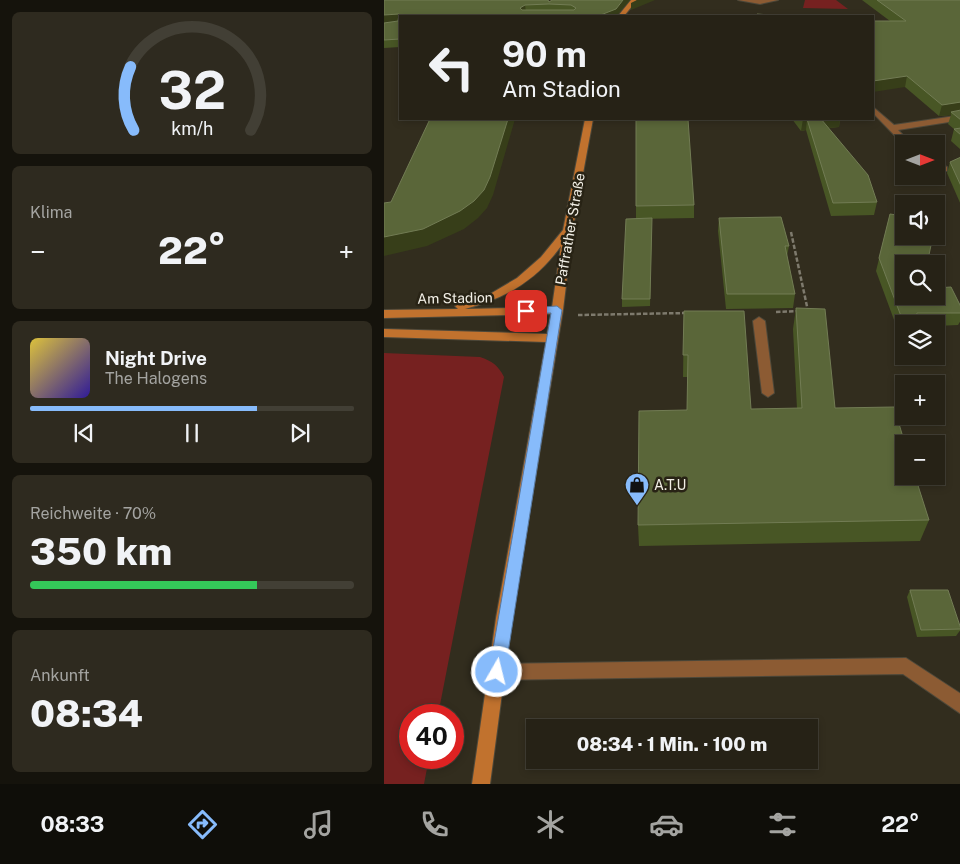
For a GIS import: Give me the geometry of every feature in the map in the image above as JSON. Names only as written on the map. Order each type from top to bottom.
[{"type":"main road","points":[[622,15],[634,0]]},
{"type":"main road","name":"Paffrather Straße","points":[[481,784],[497,672],[568,228],[589,120]]},
{"type":"main road","points":[[427,313],[480,302],[513,287],[550,255],[568,228]]},
{"type":"main road","name":"Am Stadion","points":[[384,314],[556,312]]},
{"type":"main road","points":[[384,333],[551,338]]},
{"type":"street","points":[[741,0],[760,2],[775,0]]},
{"type":"street","points":[[874,110],[900,135]]},
{"type":"street","points":[[893,128],[960,117]]},
{"type":"street","points":[[759,321],[768,393]]},
{"type":"street","points":[[497,672],[906,666],[960,705]]},
{"type":"path","points":[[770,312],[809,311],[791,232]]},
{"type":"path","points":[[556,312],[692,313]]},
{"type":"shaded area","points":[[805,0],[836,0],[848,9],[803,8]]},
{"type":"shaded area","points":[[384,353],[480,357],[494,364],[504,377],[440,704],[399,704],[399,769],[427,769],[424,784],[384,784]]},
{"type":"building","points":[[384,0],[548,0],[549,2],[552,0],[623,0],[616,9],[601,15],[399,15],[399,39],[384,40],[384,23],[398,21],[399,14],[384,15]],"holes":[[[549,4],[571,5],[576,8],[574,10],[522,10],[520,8],[525,5]]]},
{"type":"building","points":[[877,0],[961,0],[961,102],[942,105],[907,76],[874,81],[874,21],[906,21]]},
{"type":"building","points":[[961,110],[961,120],[951,112]]},
{"type":"building","points":[[430,120],[508,120],[490,177],[484,190],[474,201],[460,211],[423,229],[384,237],[384,203],[391,202]]},
{"type":"building","points":[[636,120],[688,120],[694,205],[636,206]]},
{"type":"building","points":[[807,120],[822,120],[868,175],[877,202],[833,203]]},
{"type":"building","points":[[961,128],[961,135],[954,129]]},
{"type":"building","points":[[961,157],[961,186],[950,162]]},
{"type":"building","points":[[890,214],[895,215],[895,245],[931,245],[929,255],[895,255],[895,300],[879,258]]},
{"type":"building","points":[[781,217],[789,246],[785,246],[795,294],[727,294],[719,218]]},
{"type":"building","points":[[652,218],[650,299],[622,299],[626,219]]},
{"type":"building","points":[[945,287],[951,287],[961,307],[961,313],[901,315],[897,305],[945,305]]},
{"type":"building","points":[[796,308],[825,309],[835,408],[894,407],[895,425],[899,425],[902,435],[895,435],[895,485],[918,485],[929,520],[638,525],[639,411],[687,410],[688,355],[683,355],[684,311],[744,311],[751,409],[802,408]]},
{"type":"building","points":[[910,590],[948,590],[961,629],[921,630]]},
{"type":"place","name":"A.T.U","points":[[637,506]]},
{"type":"route","points":[[497,672],[504,618],[557,310],[526,311]]}]
